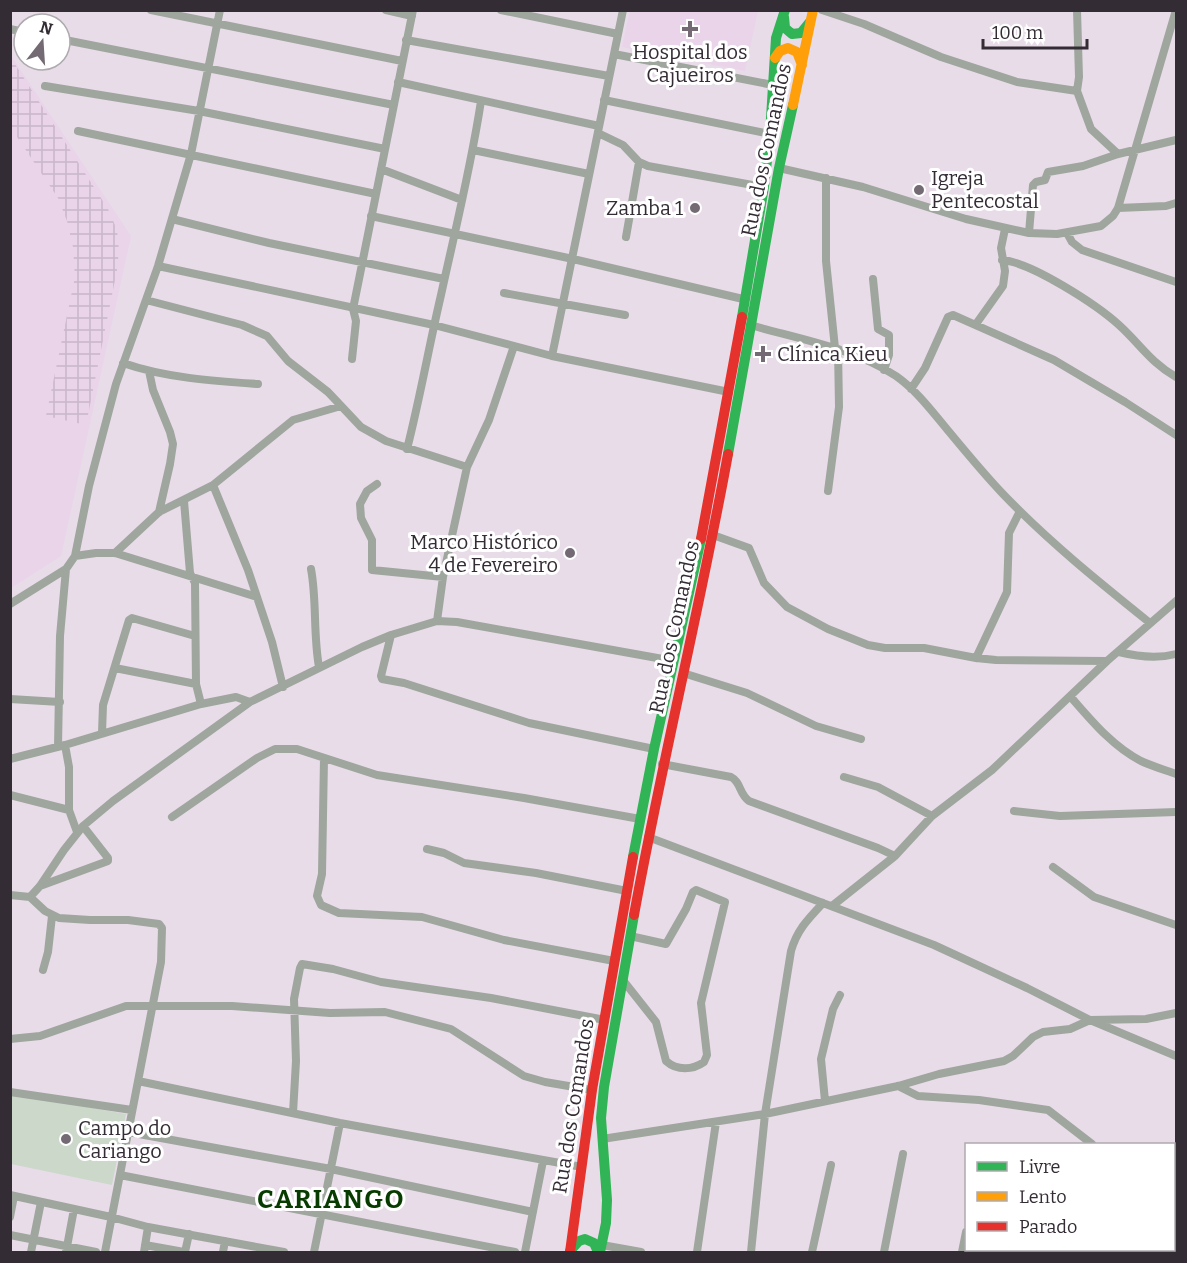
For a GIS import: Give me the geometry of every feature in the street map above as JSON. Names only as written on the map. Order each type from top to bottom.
[{"type":"main road","points":[[785,10],[785,28],[792,34],[801,33],[812,14]]},
{"type":"main road","name":"Rua dos Comandos","points":[[570,1252],[592,1090],[640,819],[694,574],[729,392],[743,299],[764,187],[770,134],[773,62],[778,32],[785,10]]},
{"type":"main road","name":"Rua dos Comandos","points":[[600,1250],[607,1200],[602,1139],[604,1087],[622,979],[662,764],[713,535],[779,168],[812,14]]},
{"type":"main road","points":[[773,62],[780,51],[788,48],[797,52],[802,65]]},
{"type":"main road","points":[[570,1252],[579,1241],[585,1239],[594,1243],[600,1250]]},
{"type":"street","points":[[150,10],[402,61]]},
{"type":"street","points":[[10,604],[66,569],[75,556],[89,486],[123,363],[158,266],[191,154],[220,10]]},
{"type":"street","points":[[352,359],[356,321],[353,309],[412,13],[386,10]]},
{"type":"street","points":[[501,10],[618,34]]},
{"type":"street","points":[[552,356],[623,10]]},
{"type":"street","points":[[822,10],[864,24],[941,57],[1017,82],[1077,91]]},
{"type":"street","points":[[1077,10],[1079,77],[1077,91],[1092,129],[1118,154]]},
{"type":"street","points":[[779,168],[863,187],[1005,229],[1067,233],[1101,226],[1113,216],[1118,208],[1176,10]]},
{"type":"street","points":[[406,40],[609,76]]},
{"type":"street","points":[[72,41],[394,105]]},
{"type":"street","points":[[614,54],[772,84]]},
{"type":"street","points":[[398,82],[598,130],[628,148],[639,162],[648,166],[764,187]]},
{"type":"street","points":[[45,86],[199,111],[385,149]]},
{"type":"street","points":[[604,100],[770,134]]},
{"type":"street","points":[[407,449],[473,150],[481,101]]},
{"type":"street","points":[[78,131],[376,194]]},
{"type":"street","points":[[1029,232],[1034,183],[1045,180],[1048,172],[1083,166],[1118,154],[1176,140]]},
{"type":"street","points":[[473,150],[589,174]]},
{"type":"street","points":[[626,237],[639,162]]},
{"type":"street","points":[[381,169],[462,200]]},
{"type":"street","points":[[826,178],[826,261],[836,349],[839,407],[828,491]]},
{"type":"street","points":[[1118,208],[1167,207],[1176,203]]},
{"type":"street","points":[[371,216],[573,259],[743,299]]},
{"type":"street","points":[[172,219],[269,243],[444,279]]},
{"type":"street","points":[[976,324],[1003,286],[1005,271],[1000,248],[1005,229]]},
{"type":"street","points":[[1067,233],[1075,246],[1082,250],[1176,282]]},
{"type":"street","points":[[1002,260],[1031,268],[1107,315],[1150,359],[1176,377]]},
{"type":"street","points":[[158,266],[434,325],[552,356],[729,392]]},
{"type":"street","points":[[873,279],[878,329],[889,335],[889,356],[884,370]]},
{"type":"street","points":[[504,292],[625,315]]},
{"type":"street","points":[[146,300],[243,325],[267,336],[288,361],[315,380],[361,428],[407,449],[467,467]]},
{"type":"street","points":[[911,388],[925,368],[948,317],[957,316],[1054,360],[1176,435]]},
{"type":"street","points":[[750,325],[836,349],[884,370],[911,388],[973,461],[1020,511],[1098,581],[1150,623]]},
{"type":"street","points":[[438,621],[443,577],[467,467],[489,420],[514,346]]},
{"type":"street","points":[[123,363],[149,371],[258,384]]},
{"type":"street","points":[[149,371],[153,390],[173,444],[159,512]]},
{"type":"street","points":[[115,553],[159,512],[213,485],[293,420],[341,406]]},
{"type":"street","points":[[377,484],[367,491],[360,504],[361,518],[372,540],[372,570],[443,577]]},
{"type":"street","points":[[213,485],[248,570],[269,631],[283,687]]},
{"type":"street","points":[[184,501],[190,573],[195,583],[196,684],[201,704]]},
{"type":"street","points":[[976,658],[1007,592],[1008,533],[1020,511]]},
{"type":"street","points":[[713,535],[749,548],[760,576],[773,595],[787,607],[828,629],[868,645],[885,648],[924,648],[976,658],[1107,661]]},
{"type":"street","points":[[75,556],[115,553],[256,597]]},
{"type":"street","points":[[311,568],[315,590],[315,634],[319,667]]},
{"type":"street","points":[[40,886],[108,861],[108,858],[80,829],[69,810],[69,767],[61,746],[60,702],[60,636],[66,569]]},
{"type":"street","points":[[832,906],[895,856],[932,816],[992,770],[1107,661],[1176,601]]},
{"type":"street","points":[[102,733],[102,710],[128,621],[131,619],[195,636]]},
{"type":"street","points":[[30,897],[80,829],[122,794],[250,702],[319,667],[391,635],[438,621],[523,633],[674,661]]},
{"type":"street","points":[[391,635],[382,679],[404,683],[529,723],[654,748]]},
{"type":"street","points":[[1119,652],[1152,657],[1176,654]]},
{"type":"street","points":[[115,668],[196,684]]},
{"type":"street","points":[[683,673],[747,693],[816,726],[861,739]]},
{"type":"street","points":[[1070,696],[1099,729],[1128,753],[1141,761],[1176,774]]},
{"type":"street","points":[[10,759],[201,704],[236,697],[250,702]]},
{"type":"street","points":[[10,699],[60,702]]},
{"type":"street","points":[[172,817],[257,758],[275,749],[297,749],[377,775],[640,819]]},
{"type":"street","points":[[324,758],[322,874],[317,896],[321,905],[326,909],[339,913],[422,916],[497,938],[614,962]]},
{"type":"street","points":[[662,764],[730,777],[737,781],[742,794],[749,801],[895,856]]},
{"type":"street","points":[[844,777],[886,790],[932,816]]},
{"type":"street","points":[[10,795],[69,810]]},
{"type":"street","points":[[1014,811],[1060,816],[1176,812]]},
{"type":"street","points":[[648,837],[934,945],[1090,1020],[1176,1056]]},
{"type":"street","points":[[427,849],[444,853],[464,863],[536,873],[627,891]]},
{"type":"street","points":[[1053,867],[1094,897],[1176,925]]},
{"type":"street","points":[[622,979],[656,1022],[666,1061],[684,1068],[694,1067],[704,1062],[707,1055],[701,1003],[725,902],[696,890],[666,944],[630,936]]},
{"type":"street","points":[[10,895],[30,897],[52,916],[74,920],[128,920],[160,925],[163,934],[152,1006],[105,1252]]},
{"type":"street","points":[[751,1252],[765,1114],[795,936],[823,903]]},
{"type":"street","points":[[43,970],[48,952],[52,916]]},
{"type":"street","points":[[293,1113],[296,1061],[294,1011],[300,968],[305,963],[381,982],[492,998],[605,1020]]},
{"type":"street","points":[[825,1101],[821,1059],[833,1009],[840,995]]},
{"type":"street","points":[[10,1039],[40,1036],[123,1007],[232,1006],[294,1011],[385,1012],[457,1032],[524,1076],[592,1090]]},
{"type":"street","points":[[602,1139],[765,1114],[898,1086],[939,1074],[1004,1061],[1013,1056],[1037,1034],[1070,1029],[1090,1020],[1146,1019],[1176,1013]]},
{"type":"street","points":[[138,1081],[340,1123],[582,1167]]},
{"type":"street","points":[[898,1086],[918,1096],[979,1100],[1048,1110],[1091,1143]]},
{"type":"street","points":[[10,1092],[132,1110]]},
{"type":"street","points":[[697,1252],[716,1122]]},
{"type":"street","points":[[314,1252],[340,1123]]},
{"type":"street","points":[[128,1132],[331,1169],[533,1212]]},
{"type":"street","points":[[884,1252],[903,1154]]},
{"type":"street","points":[[525,1252],[543,1161]]},
{"type":"street","points":[[812,1252],[831,1165]]},
{"type":"street","points":[[120,1175],[515,1252]]},
{"type":"street","points":[[10,1217],[12,1196],[259,1250],[284,1252]]},
{"type":"street","points":[[31,1252],[41,1202]]},
{"type":"street","points":[[66,1250],[74,1209]]},
{"type":"street","points":[[148,1227],[145,1249],[185,1252],[189,1234]]},
{"type":"street","points":[[10,1235],[66,1250],[96,1252]]},
{"type":"street","points":[[962,1252],[965,1237]]},
{"type":"street","points":[[223,1252],[225,1241]]},
{"type":"street","points":[[600,1250],[641,1252]]},
{"type":"shaded area","name":"Hospital dos Cajueiros","points":[[630,10],[758,11],[745,71],[622,47]]},
{"type":"shaded area","points":[[10,54],[12,72],[22,72],[131,236],[61,556],[11,588]]},
{"type":"shaded area","points":[[11,58],[12,72],[20,72],[108,209],[117,230],[119,250],[117,270],[86,425],[46,416],[75,277],[73,247],[67,221],[58,198],[11,128]]},
{"type":"green space","name":"Campo do Cariango","points":[[10,1093],[126,1114],[112,1185],[11,1164]]},
{"type":"traffic: fast","points":[[742,317],[764,187],[776,38],[785,10]]},
{"type":"traffic: fast","points":[[784,17],[785,28],[792,34],[801,33],[810,22]]},
{"type":"traffic: fast","points":[[728,454],[779,168],[793,105]]},
{"type":"traffic: fast","points":[[633,857],[654,749],[701,539]]},
{"type":"traffic: fast","points":[[600,1252],[606,1223],[607,1200],[601,1118],[604,1087],[634,915]]},
{"type":"traffic: fast","points":[[570,1251],[579,1241],[585,1239],[594,1243],[598,1252]]},
{"type":"traffic: slow","points":[[793,105],[813,10]]},
{"type":"traffic: slow","points":[[775,58],[780,51],[788,48],[797,52],[802,65]]},
{"type":"traffic: jam","points":[[701,539],[742,317]]},
{"type":"traffic: jam","points":[[634,915],[728,454]]},
{"type":"traffic: jam","points":[[570,1252],[592,1090],[633,857]]},
{"type":"place","name":"Hospital dos Cajueiros","points":[[690,29]]},
{"type":"place","name":"Igreja Pentecostal","points":[[919,190]]},
{"type":"place","name":"Zamba 1","points":[[695,208]]},
{"type":"place","name":"Clínica Kieu","points":[[763,354]]},
{"type":"place","name":"Marco Histórico 4 de Fevereiro","points":[[570,553]]},
{"type":"place","name":"Campo do Cariango","points":[[66,1139]]},
{"type":"district","name":"CARIANGO","points":[[331,1199]]}]
